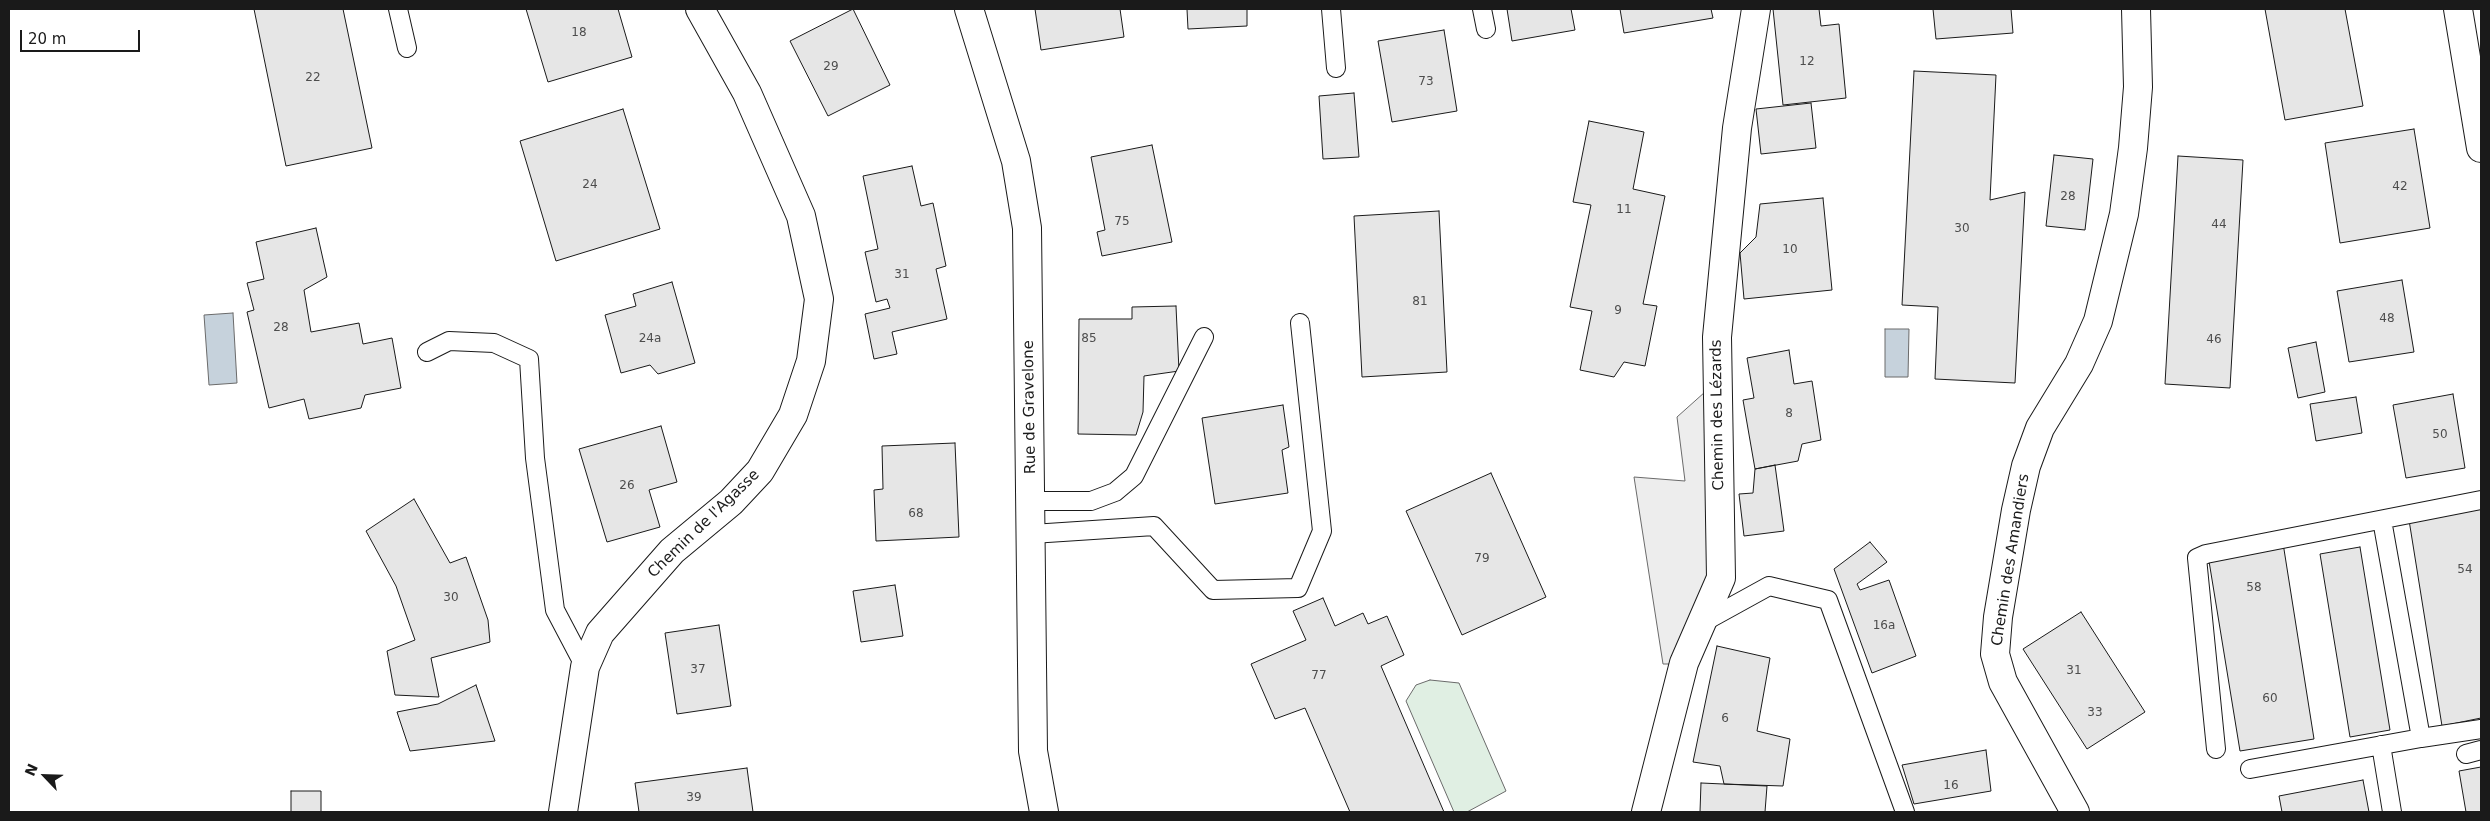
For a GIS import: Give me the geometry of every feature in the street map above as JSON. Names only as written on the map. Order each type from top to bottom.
[{"type":"street","name":"Chemin de l'Agasse","points":[[563,812],[584,667],[600,633],[672,551],[731,502],[760,471],[793,415],[811,361],[819,298],[801,216],[747,93],[700,9]]},
{"type":"street","name":"Rue de Gravelone","points":[[969,9],[1016,161],[1022,188],[1027,235],[1032,501],[1033,751],[1044,812]]},
{"type":"street","name":"Chemin des Lézards","points":[[1646,812],[1684,663],[1721,578],[1717,337],[1737,128],[1756,9]]},
{"type":"street","name":"Chemin des Amandiers","points":[[2075,812],[2003,682],[1995,654],[1998,617],[2016,510],[2026,466],[2040,428],[2079,364],[2098,321],[2124,214],[2133,148],[2138,87],[2136,9]]},
{"type":"street","points":[[2458,9],[2481,148]]},
{"type":"lane","points":[[398,9],[407,48]]},
{"type":"lane","points":[[1331,9],[1336,68]]},
{"type":"lane","points":[[1482,9],[1486,29]]},
{"type":"lane","points":[[1032,534],[1154,526],[1213,590],[1298,588],[1322,531],[1300,323]]},
{"type":"lane","points":[[1032,501],[1091,501],[1115,492],[1134,476],[1204,337]]},
{"type":"lane","points":[[427,352],[449,341],[494,343],[529,359],[535,458],[554,610],[584,667]]},
{"type":"lane","points":[[2216,749],[2197,558],[2206,554],[2481,500]]},
{"type":"lane","points":[[2382,520],[2421,738]]},
{"type":"lane","points":[[1700,624],[1769,586],[1828,600],[1905,812]]},
{"type":"lane","points":[[2250,769],[2481,729]]},
{"type":"lane","points":[[2381,745],[2392,812]]},
{"type":"green space","points":[[1430,680],[1459,683],[1506,791],[1467,812],[1454,812],[1406,701],[1416,685]]},
{"type":"shaded area","points":[[233,313],[237,383],[209,385],[204,315]]},
{"type":"shaded area","points":[[1885,329],[1909,329],[1908,377],[1885,377]]},
{"type":"shaded area","points":[[1705,392],[1710,576],[1674,664],[1663,664],[1634,477],[1685,481],[1677,417]]},
{"type":"building","points":[[254,9],[343,9],[372,148],[286,166]]},
{"type":"building","points":[[526,9],[618,9],[632,57],[548,82]]},
{"type":"building","points":[[853,9],[890,85],[828,116],[790,41]]},
{"type":"building","points":[[1035,9],[1120,9],[1124,37],[1041,50]]},
{"type":"building","points":[[1187,9],[1247,9],[1247,26],[1188,29]]},
{"type":"building","points":[[1507,9],[1571,9],[1575,30],[1512,41]]},
{"type":"building","points":[[1620,9],[1711,9],[1713,18],[1624,33]]},
{"type":"building","points":[[1773,9],[1819,9],[1821,26],[1839,24],[1846,98],[1783,105]]},
{"type":"building","points":[[1933,9],[2011,9],[2013,33],[1936,39]]},
{"type":"building","points":[[2265,9],[2345,9],[2363,106],[2285,120]]},
{"type":"building","points":[[1444,30],[1457,111],[1392,122],[1378,41]]},
{"type":"building","points":[[1914,71],[1996,75],[1990,200],[2025,192],[2015,383],[1935,379],[1938,307],[1902,305]]},
{"type":"building","points":[[1354,93],[1359,157],[1323,159],[1319,96]]},
{"type":"building","points":[[1811,103],[1816,148],[1761,154],[1756,109]]},
{"type":"building","points":[[623,109],[660,229],[556,261],[520,141]]},
{"type":"building","points":[[1589,121],[1644,132],[1633,189],[1665,196],[1643,304],[1657,306],[1645,366],[1624,362],[1614,377],[1580,370],[1592,311],[1570,307],[1591,205],[1573,202]]},
{"type":"building","points":[[2414,129],[2430,228],[2340,243],[2325,143]]},
{"type":"building","points":[[1152,145],[1172,242],[1102,256],[1097,232],[1105,230],[1091,157]]},
{"type":"building","points":[[2054,155],[2093,159],[2085,230],[2046,226]]},
{"type":"building","points":[[2178,156],[2243,160],[2230,388],[2165,384]]},
{"type":"building","points":[[912,166],[921,206],[933,203],[946,266],[936,269],[947,319],[892,332],[897,354],[874,359],[865,314],[890,308],[887,299],[876,302],[865,252],[878,249],[863,176]]},
{"type":"building","points":[[1823,198],[1832,290],[1744,299],[1740,253],[1756,237],[1760,204]]},
{"type":"building","points":[[1439,211],[1447,372],[1362,377],[1354,216]]},
{"type":"building","points":[[316,228],[327,277],[304,290],[311,332],[359,323],[363,344],[392,338],[401,388],[365,395],[361,408],[309,419],[304,399],[269,408],[247,312],[254,310],[247,283],[264,279],[256,242]]},
{"type":"building","points":[[2402,280],[2414,352],[2349,362],[2337,291]]},
{"type":"building","points":[[672,282],[695,363],[658,374],[650,365],[621,373],[605,315],[636,306],[633,294]]},
{"type":"building","points":[[1176,306],[1179,371],[1144,376],[1143,412],[1136,435],[1078,434],[1079,319],[1132,319],[1132,307]]},
{"type":"building","points":[[2316,342],[2325,392],[2298,398],[2288,348]]},
{"type":"building","points":[[1789,350],[1794,384],[1812,381],[1821,440],[1802,444],[1798,461],[1755,469],[1743,400],[1754,398],[1747,358]]},
{"type":"building","points":[[2453,394],[2465,468],[2406,478],[2393,405]]},
{"type":"building","points":[[2356,397],[2362,433],[2316,441],[2310,404]]},
{"type":"building","points":[[1283,405],[1289,447],[1282,450],[1288,493],[1215,504],[1202,418]]},
{"type":"building","points":[[661,426],[677,482],[649,490],[660,527],[607,542],[579,449]]},
{"type":"building","points":[[955,443],[959,537],[876,541],[874,490],[883,489],[882,446]]},
{"type":"building","points":[[1775,465],[1784,531],[1744,536],[1739,494],[1753,493],[1755,469]]},
{"type":"building","points":[[1491,473],[1546,597],[1462,635],[1406,511]]},
{"type":"building","points":[[414,499],[450,563],[466,557],[488,620],[490,642],[431,658],[439,697],[395,695],[387,651],[415,640],[396,586],[366,531]]},
{"type":"building","points":[[2481,509],[2481,718],[2442,726],[2409,520]]},
{"type":"building","points":[[1870,542],[1887,562],[1857,584],[1860,590],[1889,580],[1916,656],[1872,673],[1834,569]]},
{"type":"building","points":[[2283,543],[2314,739],[2240,751],[2208,555]]},
{"type":"building","points":[[2360,547],[2390,730],[2350,737],[2320,554]]},
{"type":"building","points":[[895,585],[903,636],[861,642],[853,591]]},
{"type":"building","points":[[1323,598],[1335,626],[1363,613],[1368,624],[1387,616],[1404,655],[1381,666],[1444,812],[1350,812],[1305,708],[1275,719],[1251,664],[1306,640],[1293,611]]},
{"type":"building","points":[[2081,612],[2145,712],[2087,749],[2023,649]]},
{"type":"building","points":[[719,625],[731,706],[677,714],[665,633]]},
{"type":"building","points":[[1717,646],[1770,658],[1757,731],[1790,739],[1783,786],[1724,784],[1720,766],[1693,762]]},
{"type":"building","points":[[476,685],[495,741],[410,751],[397,712],[438,704]]},
{"type":"building","points":[[1986,750],[1991,791],[1914,804],[1902,765]]},
{"type":"building","points":[[2481,767],[2481,812],[2466,812],[2459,771]]},
{"type":"building","points":[[747,768],[753,812],[639,812],[635,783]]},
{"type":"building","points":[[2363,780],[2369,812],[2282,812],[2279,796]]},
{"type":"building","points":[[1701,783],[1767,786],[1765,812],[1700,812]]},
{"type":"building","points":[[291,791],[321,791],[321,812],[291,812]]}]
